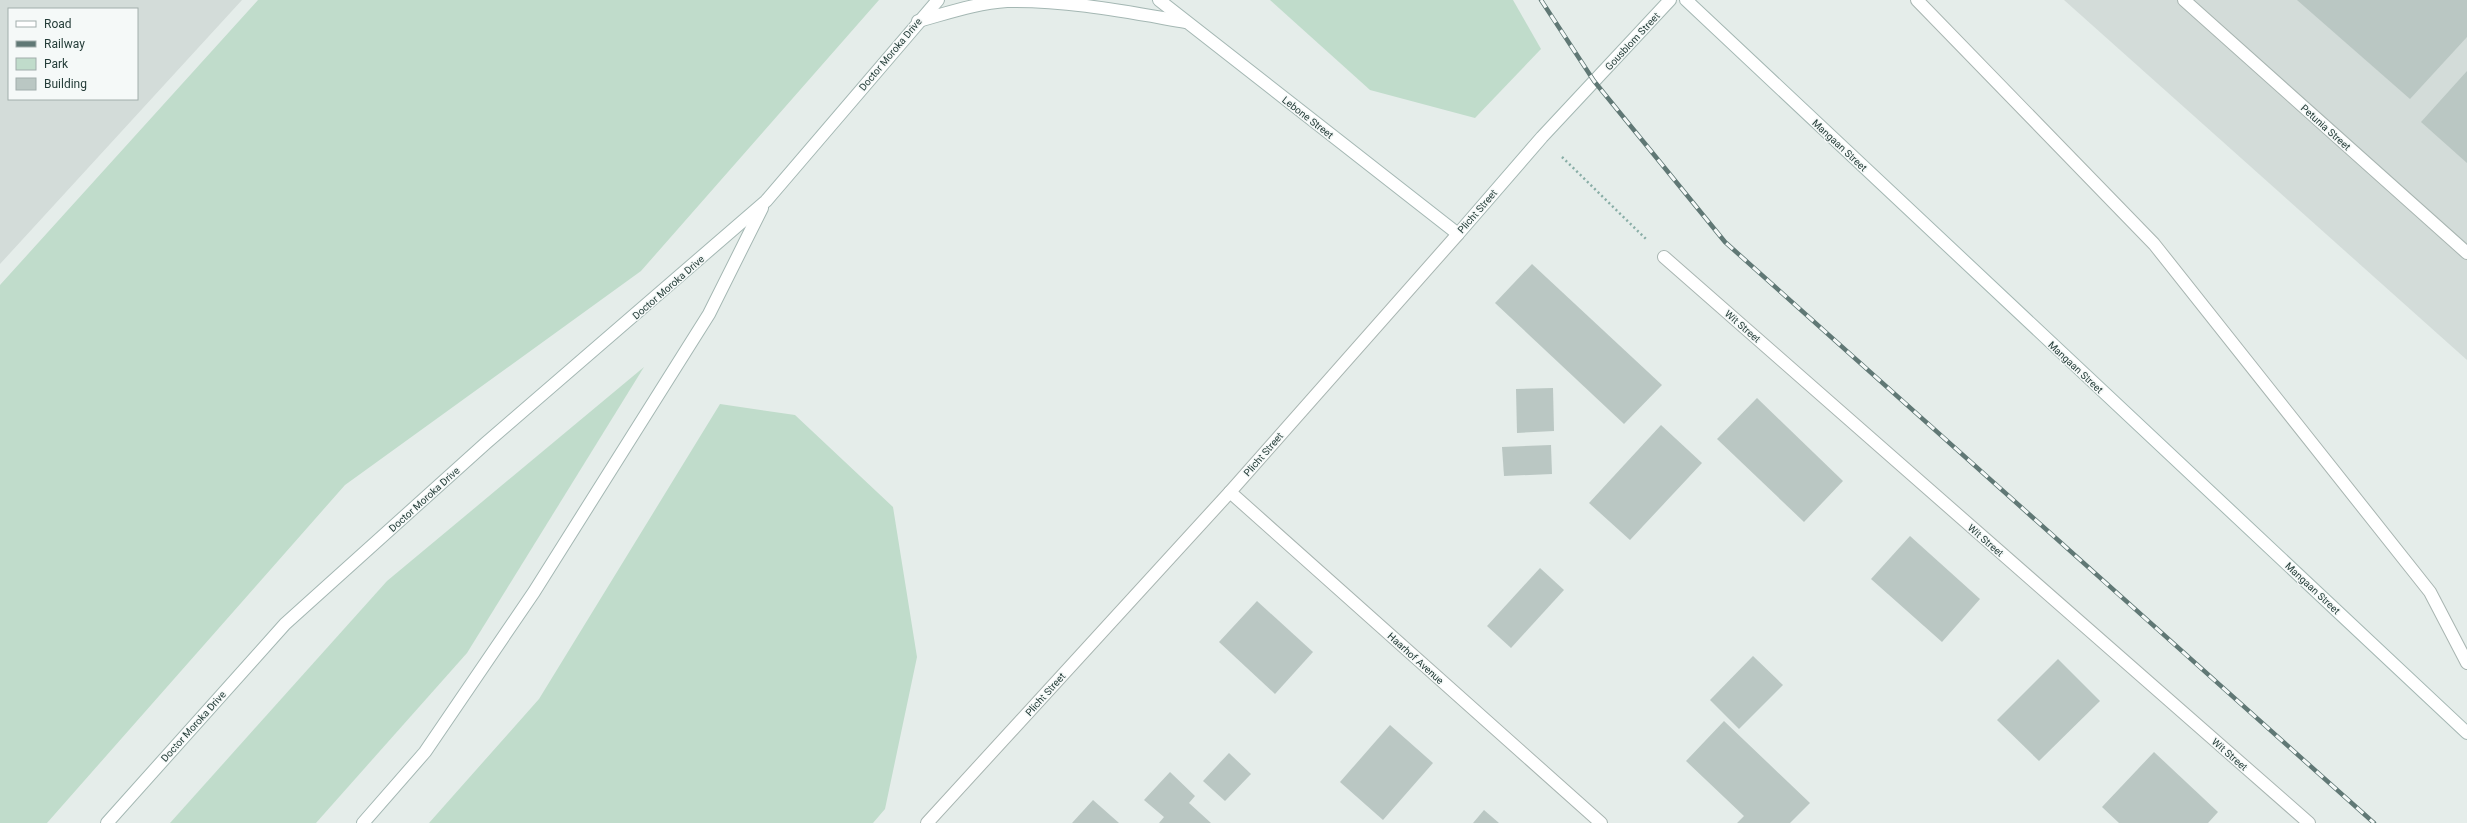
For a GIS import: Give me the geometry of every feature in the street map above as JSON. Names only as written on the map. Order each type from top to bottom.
[{"type":"street","name":"Doctor Moroka Drive","points":[[107,823],[285,624],[486,443],[766,201],[917,22],[938,0]]},
{"type":"street","points":[[917,22],[972,6],[1007,0],[1056,0],[1186,22]]},
{"type":"street","name":"Lebone Street","points":[[1159,0],[1458,234]]},
{"type":"street","name":"Gousblom Street","points":[[1594,81],[1670,0]]},
{"type":"street","name":"Mangaan Street","points":[[1686,0],[2467,733]]},
{"type":"street","points":[[1917,0],[2154,244],[2430,592],[2467,663]]},
{"type":"street","name":"Petunia Street","points":[[2184,0],[2467,253]]},
{"type":"street","name":"Plicht Street","points":[[927,823],[1230,492],[1542,137],[1594,81]]},
{"type":"street","name":"Doctor Moroka Drive","points":[[363,823],[425,752],[534,592],[709,314],[766,201]]},
{"type":"street","name":"Wit Street","points":[[1664,257],[2309,823]]},
{"type":"street","name":"Haarhof Avenue","points":[[1230,492],[1601,823]]},
{"type":"path","points":[[1542,137],[1664,257]]},
{"type":"shaded area","points":[[0,0],[242,0],[0,264]]},
{"type":"shaded area","points":[[2064,0],[2467,0],[2467,360]]},
{"type":"green space","points":[[258,0],[879,0],[641,271],[345,485],[47,823],[0,823],[0,285]]},
{"type":"green space","points":[[1270,0],[1513,0],[1541,49],[1475,118],[1370,90]]},
{"type":"green space","points":[[644,367],[467,653],[316,823],[170,823],[387,581]]},
{"type":"green space","points":[[720,404],[795,415],[893,507],[917,657],[885,809],[873,823],[429,823],[539,699]]},
{"type":"building","points":[[2297,0],[2467,0],[2467,37],[2410,99]]},
{"type":"building","points":[[2467,71],[2467,163],[2421,122]]},
{"type":"building","points":[[1532,264],[1662,385],[1624,424],[1495,303]]},
{"type":"building","points":[[1553,388],[1554,431],[1517,433],[1516,389]]},
{"type":"building","points":[[1757,398],[1843,481],[1804,522],[1717,439]]},
{"type":"building","points":[[1661,425],[1702,463],[1630,540],[1589,503]]},
{"type":"building","points":[[1551,445],[1552,474],[1504,476],[1502,447]]},
{"type":"building","points":[[1910,536],[1980,599],[1942,642],[1871,579]]},
{"type":"building","points":[[1540,568],[1564,590],[1511,648],[1487,626]]},
{"type":"building","points":[[1257,601],[1313,652],[1275,694],[1219,642]]},
{"type":"building","points":[[1753,656],[1783,685],[1739,729],[1710,700]]},
{"type":"building","points":[[2058,659],[2100,701],[2039,761],[1997,720]]},
{"type":"building","points":[[1724,721],[1810,803],[1790,823],[1737,823],[1744,816],[1686,761]]},
{"type":"building","points":[[1390,725],[1433,763],[1383,820],[1340,782]]},
{"type":"building","points":[[2154,752],[2218,812],[2208,823],[2119,823],[2102,807]]},
{"type":"building","points":[[1229,753],[1251,774],[1225,801],[1203,781]]},
{"type":"building","points":[[1170,772],[1195,796],[1189,803],[1211,823],[1159,823],[1164,817],[1144,800]]},
{"type":"building","points":[[1093,800],[1119,823],[1072,823]]},
{"type":"building","points":[[1484,810],[1499,823],[1473,823]]},
{"type":"railway","points":[[1541,0],[1594,81],[1725,242],[2374,823]]}]
